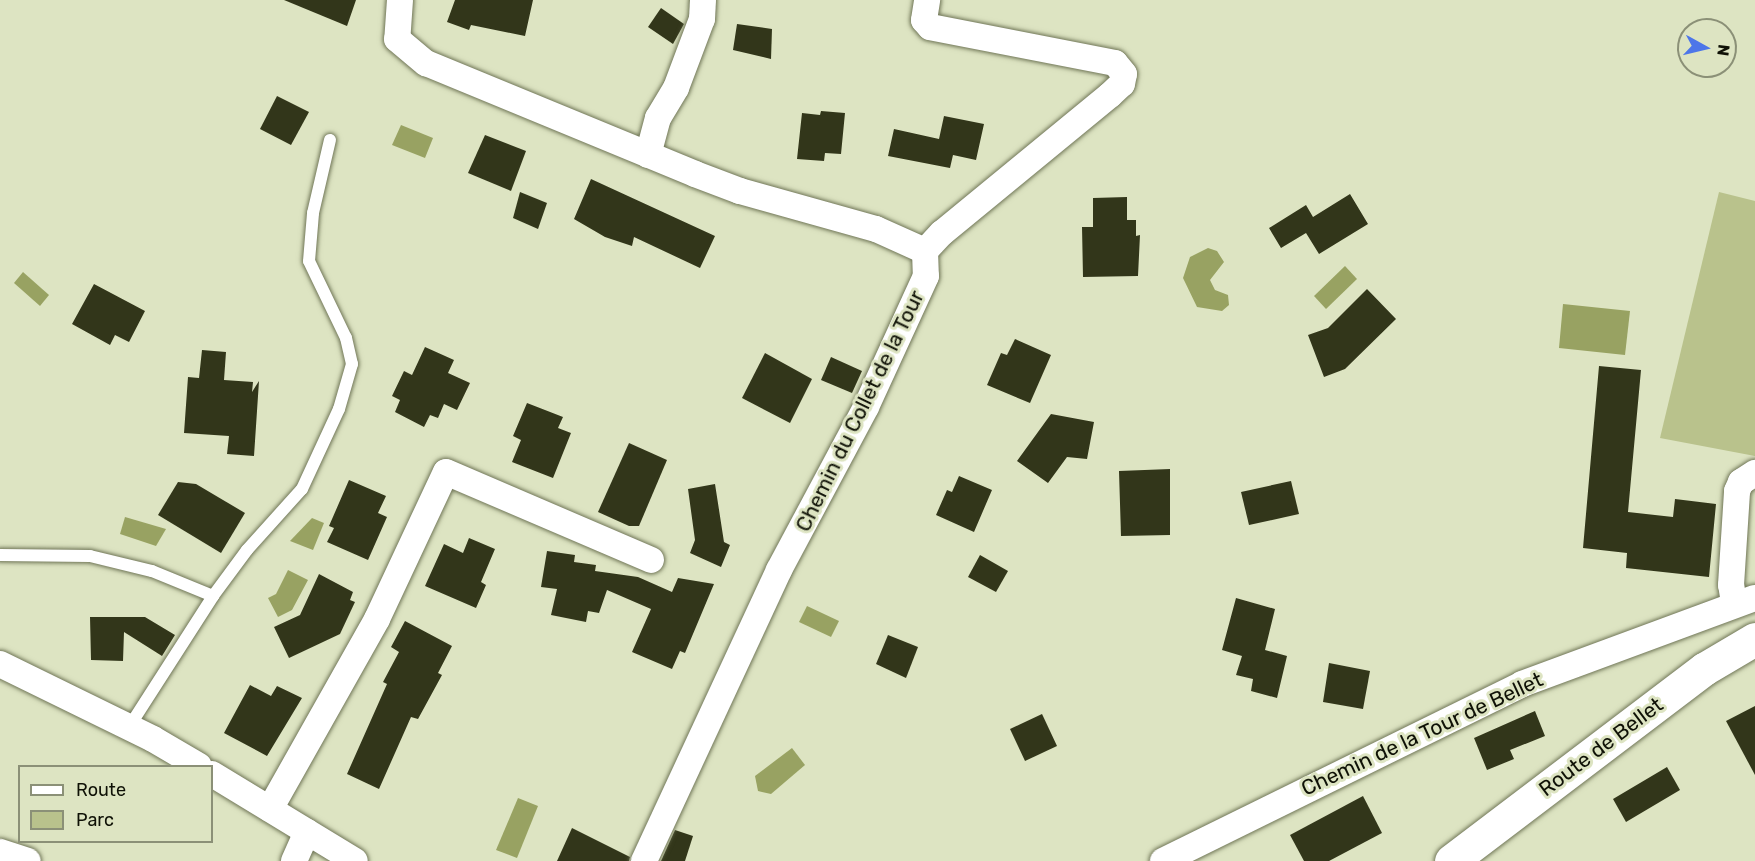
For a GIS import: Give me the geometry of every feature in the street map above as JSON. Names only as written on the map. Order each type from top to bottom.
[{"type":"main road","name":"Route de Bellet","points":[[1451,861],[1704,669],[1755,639]]},
{"type":"street","points":[[400,0],[397,39],[426,63],[740,191],[876,229],[926,251],[942,233],[1110,95],[1122,84],[1124,74],[1115,63],[930,27],[924,20],[927,0]]},
{"type":"street","points":[[648,155],[658,118],[676,88],[702,19],[703,0]]},
{"type":"street","name":"Chemin du Collet de la Tour","points":[[644,861],[779,570],[866,407],[926,276],[926,251]]},
{"type":"street","points":[[270,810],[377,619],[446,472],[651,560]]},
{"type":"street","points":[[1744,600],[1731,585],[1737,491],[1741,482],[1755,473]]},
{"type":"street","name":"Chemin de la Tour de Bellet","points":[[1164,861],[1522,684],[1615,652],[1744,600]]},
{"type":"street","points":[[0,664],[129,727],[197,765]]},
{"type":"street","points":[[213,775],[355,861]]},
{"type":"street","points":[[294,861],[307,832]]},
{"type":"street","points":[[0,852],[28,861]]},
{"type":"lane","points":[[129,727],[213,596],[247,550],[302,489],[339,409],[352,364],[346,338],[309,261],[313,213],[330,140]]},
{"type":"lane","points":[[0,555],[90,556],[152,571],[213,596]]},
{"type":"green space","points":[[1719,192],[1755,201],[1755,456],[1660,438]]},
{"type":"shaded area","points":[[401,125],[433,138],[425,158],[392,145]]},
{"type":"shaded area","points":[[1208,248],[1217,251],[1224,262],[1210,280],[1215,290],[1228,295],[1229,305],[1222,311],[1197,307],[1183,278],[1190,257]]},
{"type":"shaded area","points":[[1345,266],[1357,279],[1326,309],[1314,296]]},
{"type":"shaded area","points":[[23,272],[49,295],[40,306],[14,283]]},
{"type":"shaded area","points":[[1563,304],[1630,311],[1625,355],[1559,348]]},
{"type":"shaded area","points":[[125,517],[166,529],[156,546],[120,534]]},
{"type":"shaded area","points":[[312,518],[324,523],[313,550],[290,541]]},
{"type":"shaded area","points":[[288,570],[308,580],[292,610],[278,617],[268,598],[276,594]]},
{"type":"shaded area","points":[[807,606],[839,621],[831,637],[799,622]]},
{"type":"shaded area","points":[[792,748],[805,765],[771,794],[758,791],[755,776]]},
{"type":"shaded area","points":[[518,798],[538,806],[517,858],[496,850]]},
{"type":"building","points":[[284,0],[356,0],[347,26]]},
{"type":"building","points":[[455,0],[533,0],[525,36],[471,25],[469,30],[447,22]]},
{"type":"building","points":[[661,8],[684,24],[673,44],[648,27]]},
{"type":"building","points":[[737,24],[772,29],[771,59],[733,50]]},
{"type":"building","points":[[277,96],[309,112],[291,145],[260,129]]},
{"type":"building","points":[[821,111],[845,113],[841,154],[825,153],[824,161],[797,159],[802,113],[820,115]]},
{"type":"building","points":[[944,116],[984,124],[976,160],[953,155],[950,168],[888,156],[894,129],[939,139]]},
{"type":"building","points":[[485,135],[526,151],[511,191],[468,173]]},
{"type":"building","points":[[591,179],[715,236],[700,268],[634,237],[632,246],[605,237],[574,219]]},
{"type":"building","points":[[520,192],[547,203],[538,229],[513,218]]},
{"type":"building","points":[[1350,194],[1368,224],[1319,254],[1306,233],[1281,248],[1269,228],[1306,205],[1313,217]]},
{"type":"building","points":[[1127,197],[1127,220],[1136,220],[1136,236],[1140,235],[1138,276],[1083,277],[1082,227],[1093,227],[1093,198]]},
{"type":"building","points":[[94,284],[145,311],[129,342],[115,335],[110,345],[72,324]]},
{"type":"building","points":[[1367,289],[1396,319],[1345,369],[1324,377],[1308,335],[1328,328]]},
{"type":"building","points":[[1015,339],[1051,355],[1030,403],[987,385],[1001,353],[1007,355]]},
{"type":"building","points":[[425,347],[454,360],[448,373],[470,383],[457,410],[444,404],[438,418],[430,415],[424,427],[395,412],[400,400],[392,396],[404,371],[412,375]]},
{"type":"building","points":[[202,350],[226,352],[224,380],[253,382],[252,392],[259,381],[254,456],[227,454],[229,436],[184,433],[188,377],[199,378]]},
{"type":"building","points":[[765,353],[812,379],[790,423],[742,398]]},
{"type":"building","points":[[831,357],[862,371],[852,393],[821,380]]},
{"type":"building","points":[[1599,366],[1641,370],[1628,512],[1673,517],[1675,499],[1716,504],[1709,577],[1626,568],[1627,553],[1583,548]]},
{"type":"building","points":[[527,403],[563,417],[558,428],[571,433],[553,478],[512,462],[521,440],[513,436]]},
{"type":"building","points":[[1051,414],[1094,422],[1087,459],[1067,457],[1048,483],[1017,461]]},
{"type":"building","points":[[629,443],[667,460],[639,526],[629,526],[598,512]]},
{"type":"building","points":[[1170,469],[1170,535],[1121,536],[1119,471]]},
{"type":"building","points":[[959,476],[992,490],[974,532],[936,515],[947,490],[952,492]]},
{"type":"building","points":[[349,480],[386,496],[378,513],[387,517],[368,560],[327,542],[334,528],[329,526]]},
{"type":"building","points":[[1291,481],[1299,514],[1249,525],[1241,492]]},
{"type":"building","points":[[178,482],[196,484],[245,513],[221,553],[158,515]]},
{"type":"building","points":[[715,484],[724,542],[730,545],[721,567],[690,553],[695,540],[688,489]]},
{"type":"building","points":[[469,538],[495,549],[481,582],[486,585],[476,608],[425,586],[444,544],[463,553]]},
{"type":"building","points":[[547,551],[575,555],[574,562],[596,565],[595,571],[638,577],[672,592],[678,578],[714,584],[685,653],[680,651],[672,669],[632,652],[651,609],[607,590],[599,613],[588,611],[586,622],[551,615],[557,589],[541,587]]},
{"type":"building","points":[[980,555],[1008,571],[996,592],[968,577]]},
{"type":"building","points":[[319,574],[353,592],[350,600],[355,602],[340,634],[289,658],[274,627],[300,615]]},
{"type":"building","points":[[1236,598],[1275,609],[1265,650],[1287,656],[1277,698],[1251,691],[1253,679],[1236,675],[1242,656],[1222,650]]},
{"type":"building","points":[[90,617],[145,617],[175,635],[162,656],[124,632],[123,661],[91,660]]},
{"type":"building","points":[[405,621],[452,646],[438,673],[442,675],[418,719],[411,717],[379,789],[347,774],[387,684],[383,682],[399,652],[391,647]]},
{"type":"building","points":[[888,635],[918,647],[906,678],[876,664]]},
{"type":"building","points":[[1329,663],[1370,671],[1363,709],[1323,702]]},
{"type":"building","points":[[250,685],[271,696],[277,686],[302,698],[267,756],[224,733]]},
{"type":"building","points":[[1755,706],[1755,775],[1726,721]]},
{"type":"building","points":[[1535,711],[1545,736],[1510,750],[1514,759],[1487,770],[1474,738]]},
{"type":"building","points":[[1042,714],[1057,746],[1025,761],[1010,729]]},
{"type":"building","points":[[1667,767],[1680,790],[1626,822],[1613,799]]},
{"type":"building","points":[[1363,796],[1382,833],[1329,861],[1304,861],[1290,835]]},
{"type":"building","points":[[572,828],[630,857],[629,861],[557,861]]},
{"type":"building","points":[[675,830],[693,836],[685,861],[661,861]]}]
